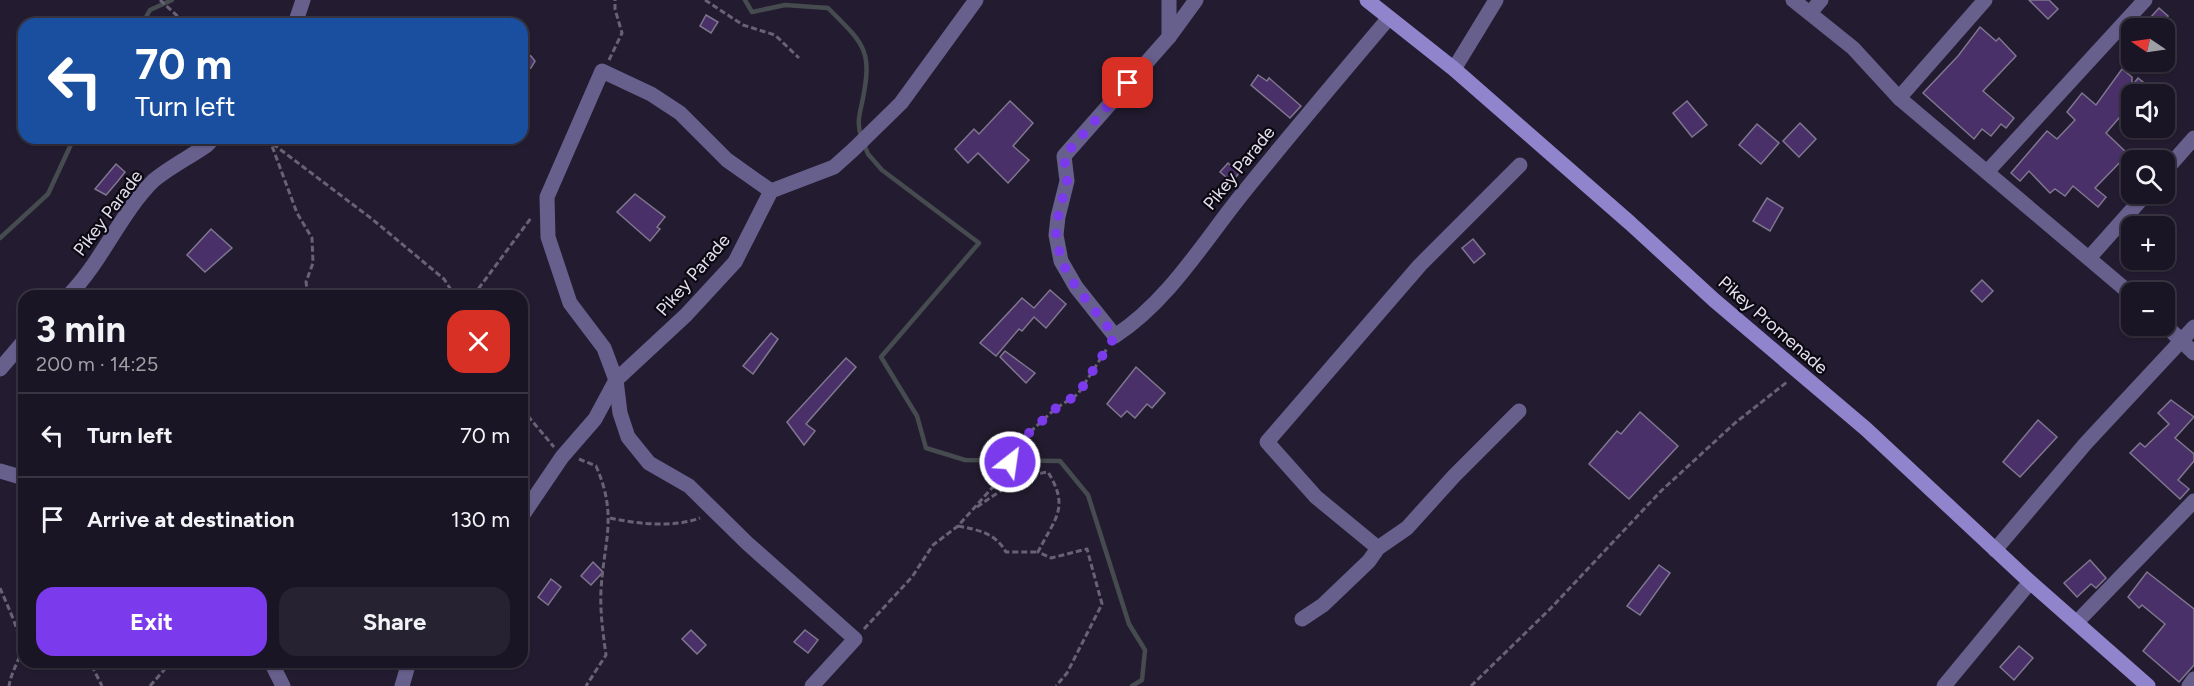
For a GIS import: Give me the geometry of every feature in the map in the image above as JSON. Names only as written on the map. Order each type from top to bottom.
[{"type":"street","points":[[297,18],[303,0]]},
{"type":"street","points":[[812,686],[855,639],[714,513],[689,486],[649,463],[628,437],[620,413],[616,380],[604,348],[570,303],[556,267],[548,237],[547,197],[602,71],[651,94],[680,113],[727,160],[771,191],[834,167],[901,103],[976,0]]},
{"type":"street","points":[[1168,0],[1168,37]]},
{"type":"street","points":[[1115,336],[1076,287],[1061,261],[1056,234],[1067,181],[1064,156],[1168,37],[1196,0]]},
{"type":"street","name":"Pikey Promenade","points":[[1367,0],[1388,19],[1454,69],[1799,373],[1866,429],[2030,582],[2148,686]]},
{"type":"street","points":[[1454,69],[1496,0]]},
{"type":"street","points":[[1793,0],[1853,48],[1899,98],[2121,285]]},
{"type":"street","points":[[1810,13],[1821,0]]},
{"type":"street","points":[[1899,98],[1985,0]]},
{"type":"street","points":[[1987,172],[2145,0]]},
{"type":"street","name":"Pikey Parade","points":[[1115,336],[1129,327],[1167,291],[1256,177],[1388,19]]},
{"type":"street","points":[[2175,160],[2194,138]]},
{"type":"street","name":"Pikey Parade","points":[[73,290],[94,266],[118,228],[155,179],[209,144]]},
{"type":"street","points":[[1378,548],[1316,497],[1267,441],[1420,265],[1520,165]]},
{"type":"street","name":"Pikey Parade","points":[[528,507],[562,458],[595,419],[616,380],[671,330],[735,262],[771,191]]},
{"type":"street","points":[[2090,258],[2137,204]]},
{"type":"street","points":[[1995,550],[2086,443],[2194,327]]},
{"type":"street","points":[[2175,333],[2194,353]]},
{"type":"street","points":[[0,369],[18,348]]},
{"type":"street","points":[[1302,619],[1323,605],[1369,561],[1378,548],[1407,528],[1454,476],[1519,411]]},
{"type":"street","points":[[0,471],[18,476]]},
{"type":"street","points":[[2077,622],[2194,501]]},
{"type":"street","points":[[1944,686],[2030,582]]},
{"type":"street","points":[[274,668],[283,686]]},
{"type":"street","points":[[402,686],[408,668]]},
{"type":"street","points":[[2188,686],[2194,679]]},
{"type":"path","points":[[160,0],[180,18]]},
{"type":"path","points":[[602,71],[622,33],[615,9],[615,0]]},
{"type":"path","points":[[705,0],[743,25],[775,34],[799,58]]},
{"type":"path","points":[[273,144],[297,213],[312,238],[313,263],[306,282],[307,290]]},
{"type":"path","points":[[273,144],[331,187],[444,279],[451,290]]},
{"type":"path","points":[[477,290],[547,197]]},
{"type":"path","points":[[855,639],[912,577],[933,545],[958,526],[1007,471],[1015,446],[1055,409],[1078,394],[1115,336]]},
{"type":"path","points":[[1471,686],[1551,608],[1661,491],[1735,423],[1799,373]]},
{"type":"path","points":[[528,416],[562,458],[583,460],[596,466],[610,518],[601,587],[601,622],[606,655],[586,686]]},
{"type":"path","points":[[972,510],[1007,486],[1029,475],[1048,472],[1059,490],[1060,507],[1038,552]]},
{"type":"path","points":[[610,518],[655,524],[693,521],[714,513]]},
{"type":"path","points":[[958,526],[981,531],[999,540],[1006,552],[1038,552],[1051,558],[1087,549],[1102,604],[1067,673],[1056,686]]},
{"type":"path","points":[[0,588],[18,636]]},
{"type":"path","points":[[9,686],[11,672],[18,660]]},
{"type":"path","points":[[93,668],[102,686]]},
{"type":"path","points":[[150,686],[166,668]]},
{"type":"building","points":[[2029,0],[2049,0],[2058,9],[2048,19]]},
{"type":"building","points":[[2159,8],[2168,16],[2166,18],[2150,18]]},
{"type":"building","points":[[706,15],[718,22],[711,33],[700,26]]},
{"type":"building","points":[[1980,27],[1996,41],[1999,38],[2016,56],[1983,91],[2014,118],[2006,128],[2001,124],[1991,136],[1982,129],[1974,139],[1923,93],[1958,56]]},
{"type":"building","points":[[528,54],[535,61],[528,69]]},
{"type":"building","points":[[2121,70],[2132,77],[2132,84],[2121,84],[2121,116],[2106,133],[2124,150],[2121,150],[2121,161],[2095,188],[2106,197],[2098,207],[2073,186],[2065,196],[2055,189],[2050,193],[2029,171],[2020,181],[2011,173],[2047,131],[2057,139],[2075,120],[2067,112],[2082,93],[2096,105]]},
{"type":"building","points":[[1258,75],[1267,81],[1269,78],[1301,106],[1290,118],[1251,85]]},
{"type":"building","points":[[2138,78],[2146,84],[2134,84]]},
{"type":"building","points":[[1010,101],[1033,123],[1013,146],[1029,160],[1008,183],[978,153],[968,163],[955,149],[974,129],[979,134]]},
{"type":"building","points":[[1687,101],[1707,125],[1692,137],[1673,113]]},
{"type":"building","points":[[1800,123],[1816,139],[1799,157],[1783,141]]},
{"type":"building","points":[[1757,124],[1779,143],[1761,164],[1739,145]]},
{"type":"building","points":[[1228,163],[1239,173],[1232,182],[1220,172]]},
{"type":"building","points":[[116,164],[125,172],[118,181],[106,195],[95,189]]},
{"type":"building","points":[[635,194],[665,217],[657,227],[660,229],[650,241],[617,212]]},
{"type":"building","points":[[1767,198],[1783,208],[1770,231],[1753,221]]},
{"type":"building","points":[[211,229],[232,248],[205,272],[187,255]]},
{"type":"building","points":[[1473,239],[1485,254],[1474,263],[1462,248]]},
{"type":"building","points":[[1982,280],[1993,291],[1982,302],[1971,291]]},
{"type":"building","points":[[1050,290],[1066,304],[1046,328],[1034,317],[1022,331],[1019,329],[996,356],[980,343],[1022,298],[1034,308]]},
{"type":"building","points":[[771,333],[778,339],[753,374],[743,366]]},
{"type":"building","points":[[1005,351],[1035,373],[1026,383],[1000,357]]},
{"type":"building","points":[[846,358],[856,367],[806,424],[815,431],[804,445],[787,422]]},
{"type":"building","points":[[1136,367],[1165,393],[1152,408],[1147,404],[1135,418],[1127,411],[1121,417],[1107,404]]},
{"type":"building","points":[[2171,400],[2194,417],[2175,438],[2194,454],[2194,461],[2178,480],[2189,489],[2180,499],[2130,453],[2140,443],[2145,447],[2169,424],[2158,413]]},
{"type":"building","points":[[1640,412],[1678,446],[1629,499],[1589,464],[1617,431],[1621,434]]},
{"type":"building","points":[[2038,420],[2057,437],[2020,477],[2003,462]]},
{"type":"building","points":[[2090,560],[2106,578],[2096,588],[2091,584],[2077,597],[2064,583]]},
{"type":"building","points":[[593,562],[603,572],[591,585],[581,576]]},
{"type":"building","points":[[1659,565],[1670,573],[1640,615],[1627,606]]},
{"type":"building","points":[[2147,572],[2194,609],[2194,665],[2179,682],[2143,651],[2165,624],[2142,605],[2139,608],[2128,597]]},
{"type":"building","points":[[551,579],[561,587],[548,605],[538,597]]},
{"type":"building","points":[[691,630],[706,645],[697,654],[682,639]]},
{"type":"building","points":[[805,630],[818,640],[808,653],[794,642]]},
{"type":"building","points":[[2019,646],[2033,658],[2014,680],[2000,667]]},
{"type":"waterway","points":[[145,18],[150,10],[172,0]]},
{"type":"waterway","points":[[745,0],[752,12],[785,5],[828,8],[858,40],[866,59],[867,71],[859,120],[861,136]]},
{"type":"waterway","points":[[0,238],[48,194],[71,144]]},
{"type":"waterway","points":[[864,144],[868,154],[882,170],[979,243],[881,357],[917,416],[926,448],[965,460],[1060,461],[1088,495],[1129,624],[1145,650],[1142,680],[1132,686]]},
{"type":"route","points":[[1010,462],[1015,446],[1055,409],[1078,394],[1115,336],[1069,276],[1061,261],[1056,234],[1067,181],[1064,156],[1085,135],[1128,83]]}]
